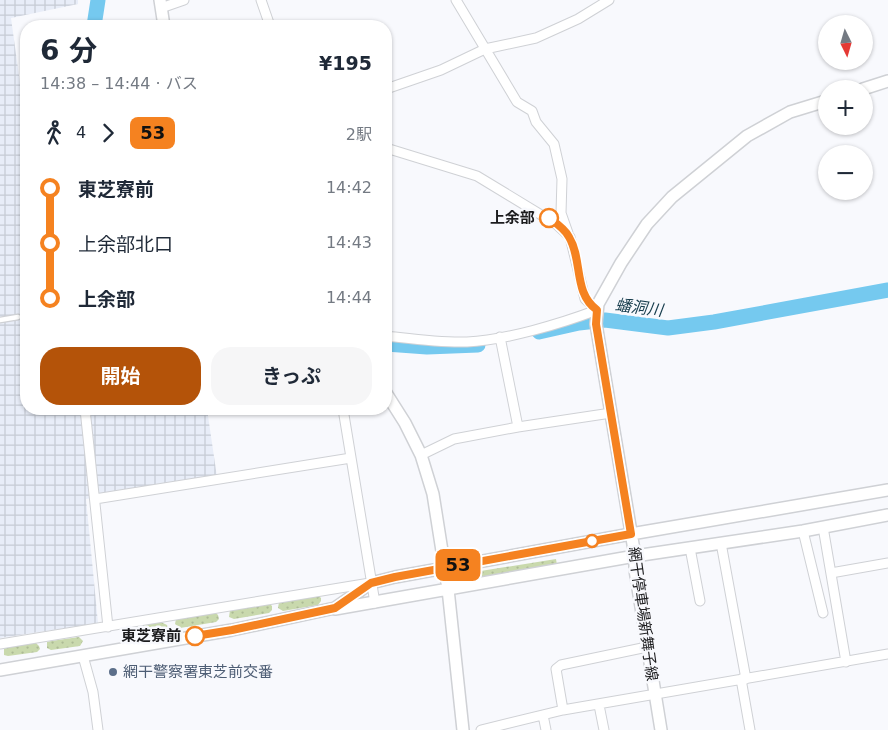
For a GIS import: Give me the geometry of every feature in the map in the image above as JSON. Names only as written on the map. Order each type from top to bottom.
[{"type":"street","points":[[163,20],[161,4],[184,0]]},
{"type":"street","points":[[261,0],[268,20]]},
{"type":"street","points":[[456,0],[516,102],[532,111],[536,122],[554,144],[562,179],[561,213],[570,237],[585,299],[597,316]]},
{"type":"street","points":[[392,87],[441,70],[485,49],[536,38],[578,19],[609,0]]},
{"type":"street","points":[[873,86],[888,81]]},
{"type":"street","points":[[597,316],[604,291],[621,263],[647,224],[672,197],[747,136],[790,112],[818,103]]},
{"type":"street","points":[[392,150],[477,176],[549,218],[570,237]]},
{"type":"street","points":[[392,337],[444,342],[468,342],[500,337],[572,319],[597,316]]},
{"type":"street","name":"網干停車場新舞子線","points":[[597,316],[635,556],[634,570],[661,730]]},
{"type":"street","points":[[500,337],[518,427]]},
{"type":"street","points":[[392,402],[421,455],[437,511],[464,730]]},
{"type":"street","points":[[421,455],[454,439],[611,413]]},
{"type":"street","points":[[86,415],[108,627]]},
{"type":"street","points":[[344,415],[375,603]]},
{"type":"street","points":[[95,499],[350,458]]},
{"type":"street","points":[[0,644],[371,583],[444,567],[888,490]]},
{"type":"street","points":[[312,612],[375,603],[635,556],[803,531],[888,515]]},
{"type":"street","points":[[823,527],[846,662]]},
{"type":"street","points":[[803,531],[823,613]]},
{"type":"street","points":[[721,543],[750,730]]},
{"type":"street","points":[[690,548],[700,601]]},
{"type":"street","points":[[831,573],[888,563]]},
{"type":"street","points":[[0,670],[232,630],[335,608],[371,583]]},
{"type":"street","points":[[563,710],[556,669],[561,664],[647,648]]},
{"type":"street","points":[[481,730],[563,710],[888,654]]},
{"type":"street","points":[[83,656],[93,692],[98,730]]},
{"type":"street","points":[[599,704],[604,730]]},
{"type":"street","points":[[543,715],[546,730]]},
{"type":"lane","points":[[0,320],[18,317]]},
{"type":"shaded area","points":[[0,0],[78,0],[78,4],[11,18],[20,83],[20,415],[208,415],[217,477],[86,499],[98,623],[0,638]]},
{"type":"green space","points":[[556,559],[558,571],[464,586],[462,574]]},
{"type":"green space","points":[[318,595],[321,601],[318,605],[283,611],[278,608],[279,602]]},
{"type":"green space","points":[[269,603],[272,606],[272,610],[269,613],[234,619],[229,617],[230,610]]},
{"type":"green space","points":[[215,612],[219,619],[216,622],[180,628],[175,624],[176,619]]},
{"type":"green space","points":[[161,622],[167,625],[168,628],[165,631],[130,638],[124,632],[126,628]]},
{"type":"green space","points":[[79,637],[83,641],[80,646],[51,650],[47,648],[47,642]]},
{"type":"green space","points":[[36,643],[40,649],[37,652],[4,655],[4,649],[8,647]]},
{"type":"waterway","name":"蟠洞川","points":[[95,20],[98,0]]},
{"type":"waterway","name":"蟠洞川","points":[[539,332],[579,323],[605,320],[668,328],[714,322],[888,290]]},
{"type":"waterway","name":"蟠洞川","points":[[392,344],[427,347],[478,345]]},
{"type":"bus line","name":"53","points":[[195,636],[335,608],[371,583],[395,577],[631,534],[596,324],[597,310],[585,299],[570,237],[549,218]]},
{"type":"place","name":"上余部","points":[[549,218]]},
{"type":"place","name":"東芝寮前","points":[[195,636]]},
{"type":"place","name":"網干警察署東芝前交番","points":[[113,672]]}]
